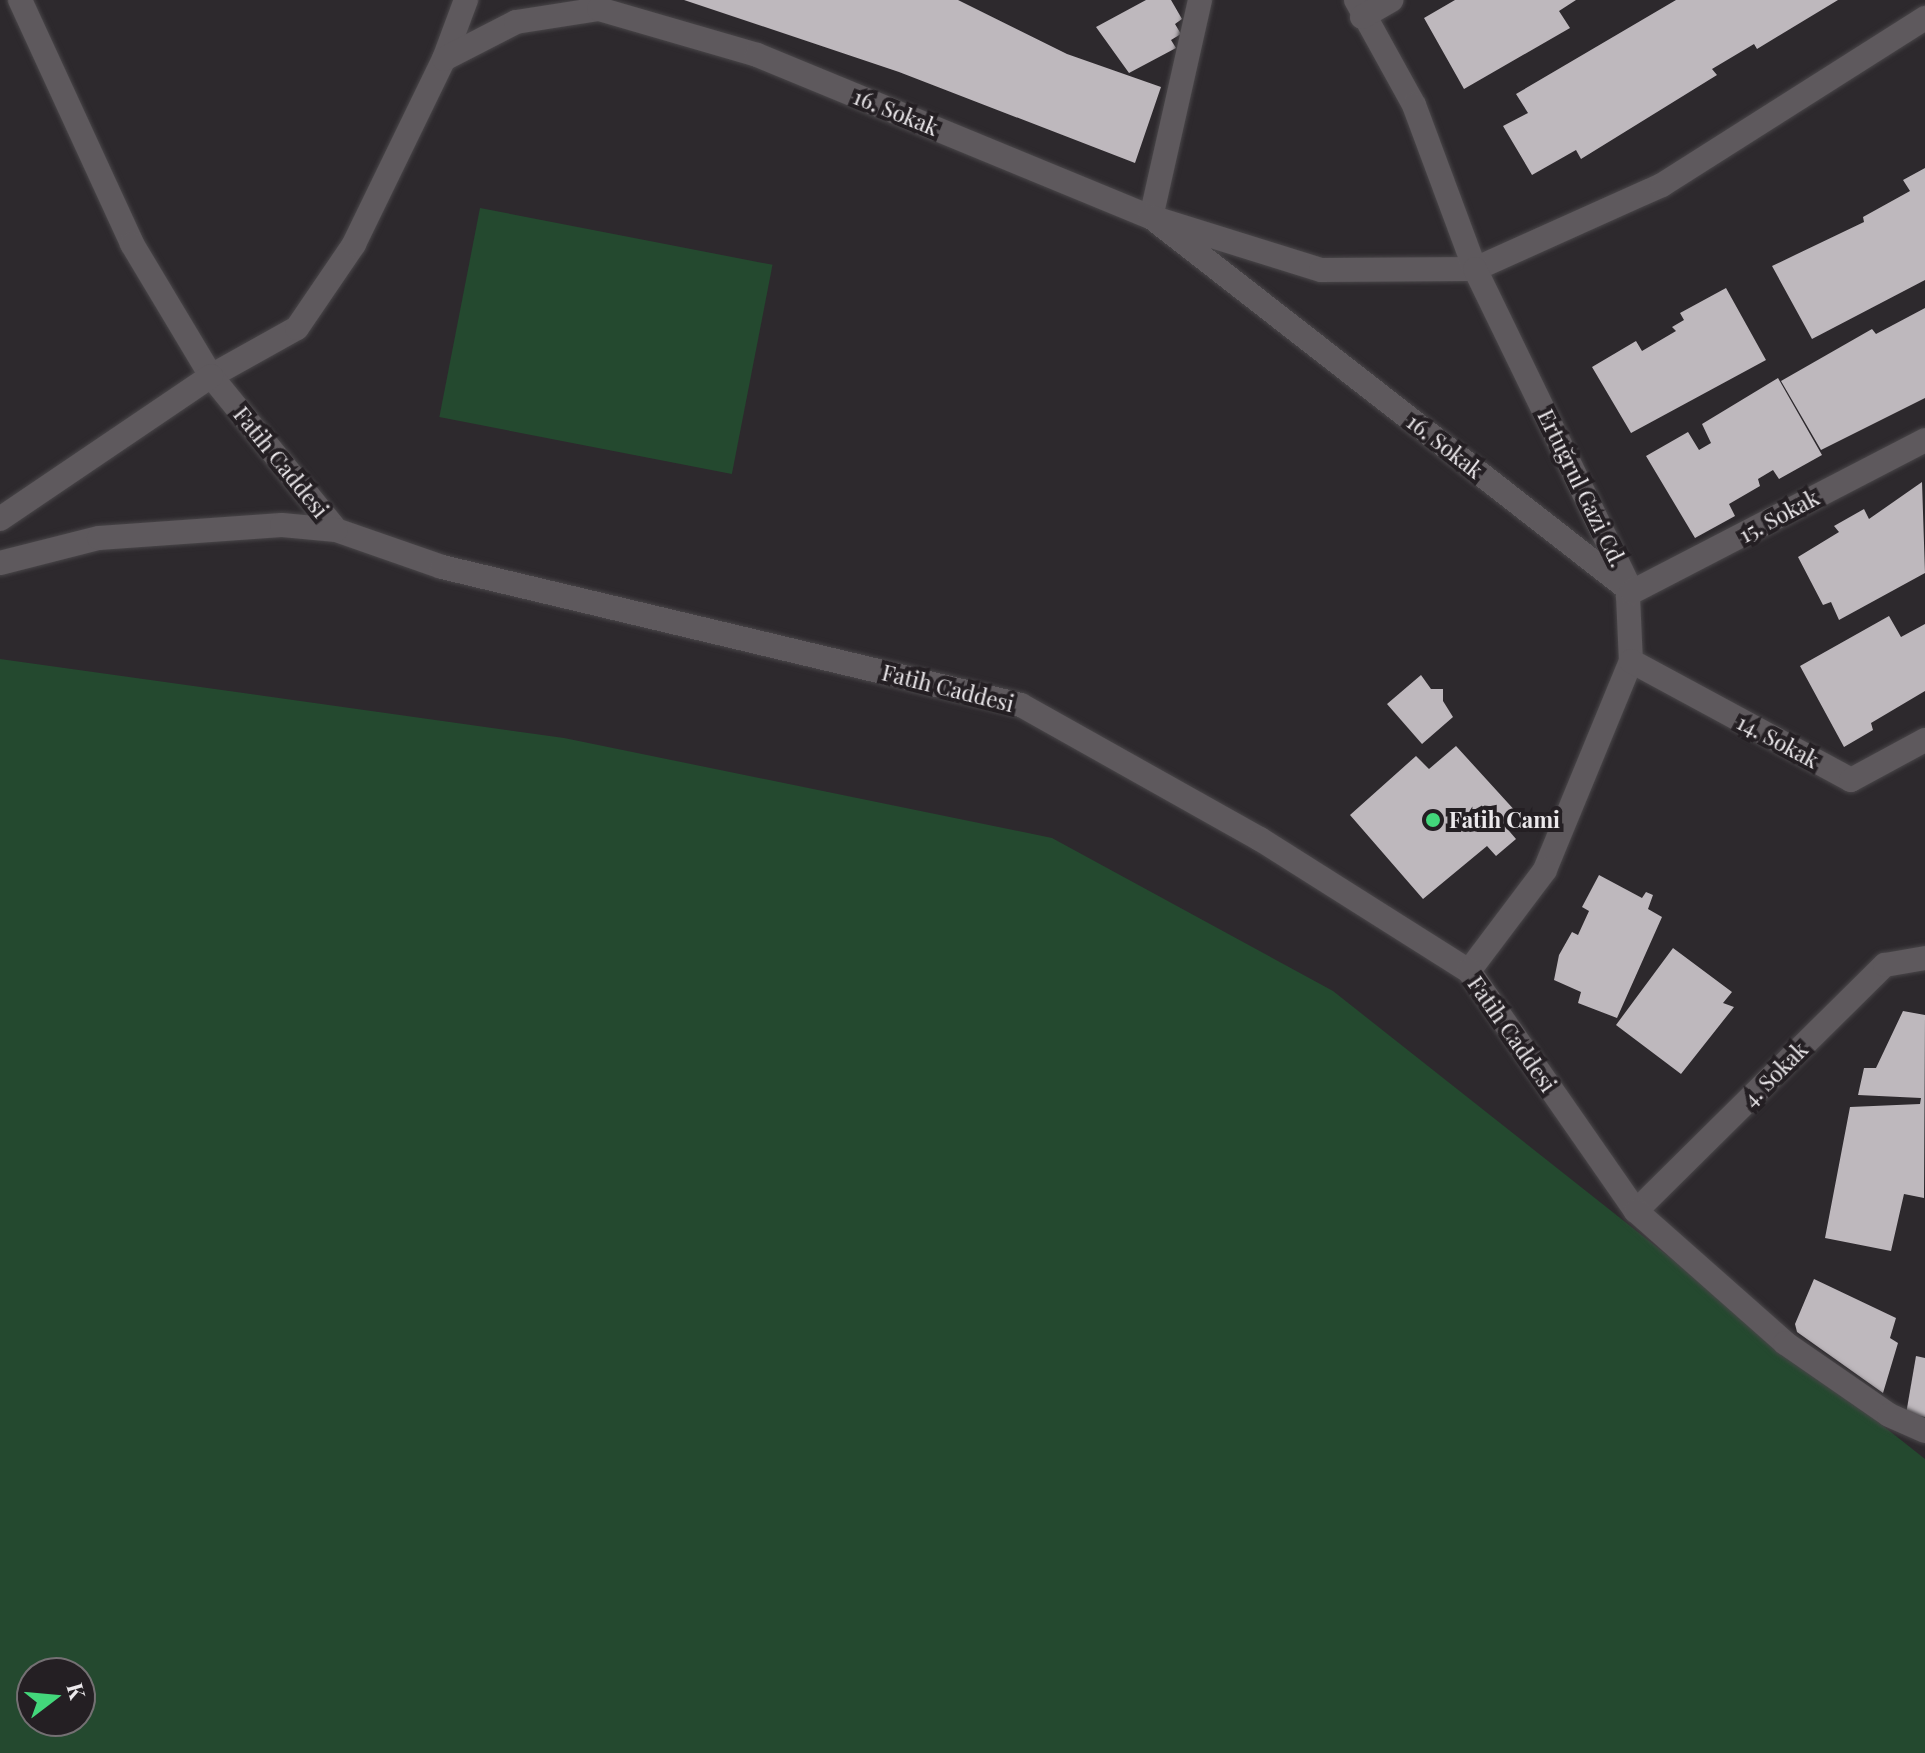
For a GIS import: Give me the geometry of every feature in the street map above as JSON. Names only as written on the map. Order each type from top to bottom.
[{"type":"street","name":"Fatih Caddesi","points":[[20,0],[132,244],[211,376],[336,530],[442,567],[1021,705],[1260,839],[1469,971],[1636,1211],[1785,1343],[1889,1415],[1925,1431]]},
{"type":"street","points":[[0,519],[211,376],[297,328],[354,244],[444,59],[466,0]]},
{"type":"street","points":[[1200,0],[1151,217],[1321,270],[1475,269],[1662,185],[1925,18]]},
{"type":"street","points":[[1359,8],[1392,0]]},
{"type":"street","name":"Ertuğrul Gazi Cd.","points":[[1359,8],[1414,105],[1475,269],[1632,592],[1628,596],[1631,661],[1545,870],[1469,971]]},
{"type":"street","name":"16. Sokak","points":[[444,59],[516,22],[599,9],[757,55],[1151,217],[1632,592]]},
{"type":"street","name":"15. Sokak","points":[[1632,592],[1925,440]]},
{"type":"street","points":[[0,563],[99,538],[282,525],[336,530]]},
{"type":"street","name":"14. Sokak","points":[[1631,661],[1851,780],[1925,740]]},
{"type":"street","name":"4. Sokak","points":[[1636,1211],[1885,965],[1925,958]]},
{"type":"green space","points":[[480,208],[773,265],[732,474],[439,417]]},
{"type":"green space","points":[[0,659],[564,738],[1052,838],[1333,991],[1925,1459],[1925,1753],[0,1753]]},
{"type":"building","points":[[684,0],[958,0],[1067,54],[1161,87],[1135,163],[899,72]]},
{"type":"building","points":[[1146,0],[1171,0],[1182,19],[1175,24],[1181,34],[1171,40],[1176,48],[1129,73],[1096,27]]},
{"type":"building","points":[[1455,0],[1576,0],[1559,11],[1570,28],[1464,89],[1424,18]]},
{"type":"building","points":[[1676,0],[1838,0],[1757,49],[1754,44],[1712,69],[1717,75],[1581,159],[1576,150],[1532,175],[1503,126],[1528,113],[1516,94]]},
{"type":"building","points":[[1925,168],[1925,280],[1812,339],[1772,266],[1864,222],[1863,217],[1910,191],[1903,180]]},
{"type":"building","points":[[1726,288],[1766,360],[1631,433],[1592,367],[1636,341],[1642,351],[1676,331],[1672,327],[1684,320],[1680,313]]},
{"type":"building","points":[[1925,308],[1925,398],[1821,450],[1781,381],[1872,329],[1876,334]]},
{"type":"building","points":[[1778,378],[1822,455],[1779,479],[1773,470],[1758,479],[1760,486],[1729,504],[1735,516],[1695,538],[1646,456],[1688,432],[1699,450],[1711,443],[1702,424]]},
{"type":"building","points":[[1922,482],[1925,573],[1839,620],[1831,602],[1823,605],[1798,557],[1839,532],[1834,526],[1864,509],[1869,519]]},
{"type":"building","points":[[1889,616],[1901,637],[1925,624],[1925,691],[1871,723],[1873,730],[1844,747],[1800,666]]},
{"type":"building","points":[[1421,675],[1431,689],[1443,689],[1443,701],[1453,717],[1422,744],[1387,704]]},
{"type":"building","name":"Fatih Cami","points":[[1456,746],[1518,814],[1504,825],[1516,839],[1496,856],[1487,846],[1423,899],[1350,815],[1416,756],[1429,769]]},
{"type":"building","points":[[1599,875],[1642,898],[1646,892],[1653,895],[1648,909],[1662,917],[1617,1018],[1578,1003],[1581,992],[1554,980],[1559,955],[1572,932],[1578,935],[1589,911],[1582,907]]},
{"type":"building","points":[[1673,948],[1732,992],[1723,1003],[1734,1007],[1681,1074],[1616,1025]]},
{"type":"building","points":[[1903,1011],[1925,1015],[1924,1198],[1904,1194],[1891,1251],[1825,1238],[1850,1107],[1920,1104],[1921,1098],[1858,1095],[1864,1068],[1876,1068]]},
{"type":"building","points":[[1814,1279],[1896,1318],[1890,1338],[1898,1343],[1883,1393],[1797,1332],[1795,1324]]},
{"type":"building","points":[[1916,1356],[1925,1358],[1925,1417],[1906,1414]]},
{"type":"place","name":"Fatih Cami","points":[[1433,820]]}]
